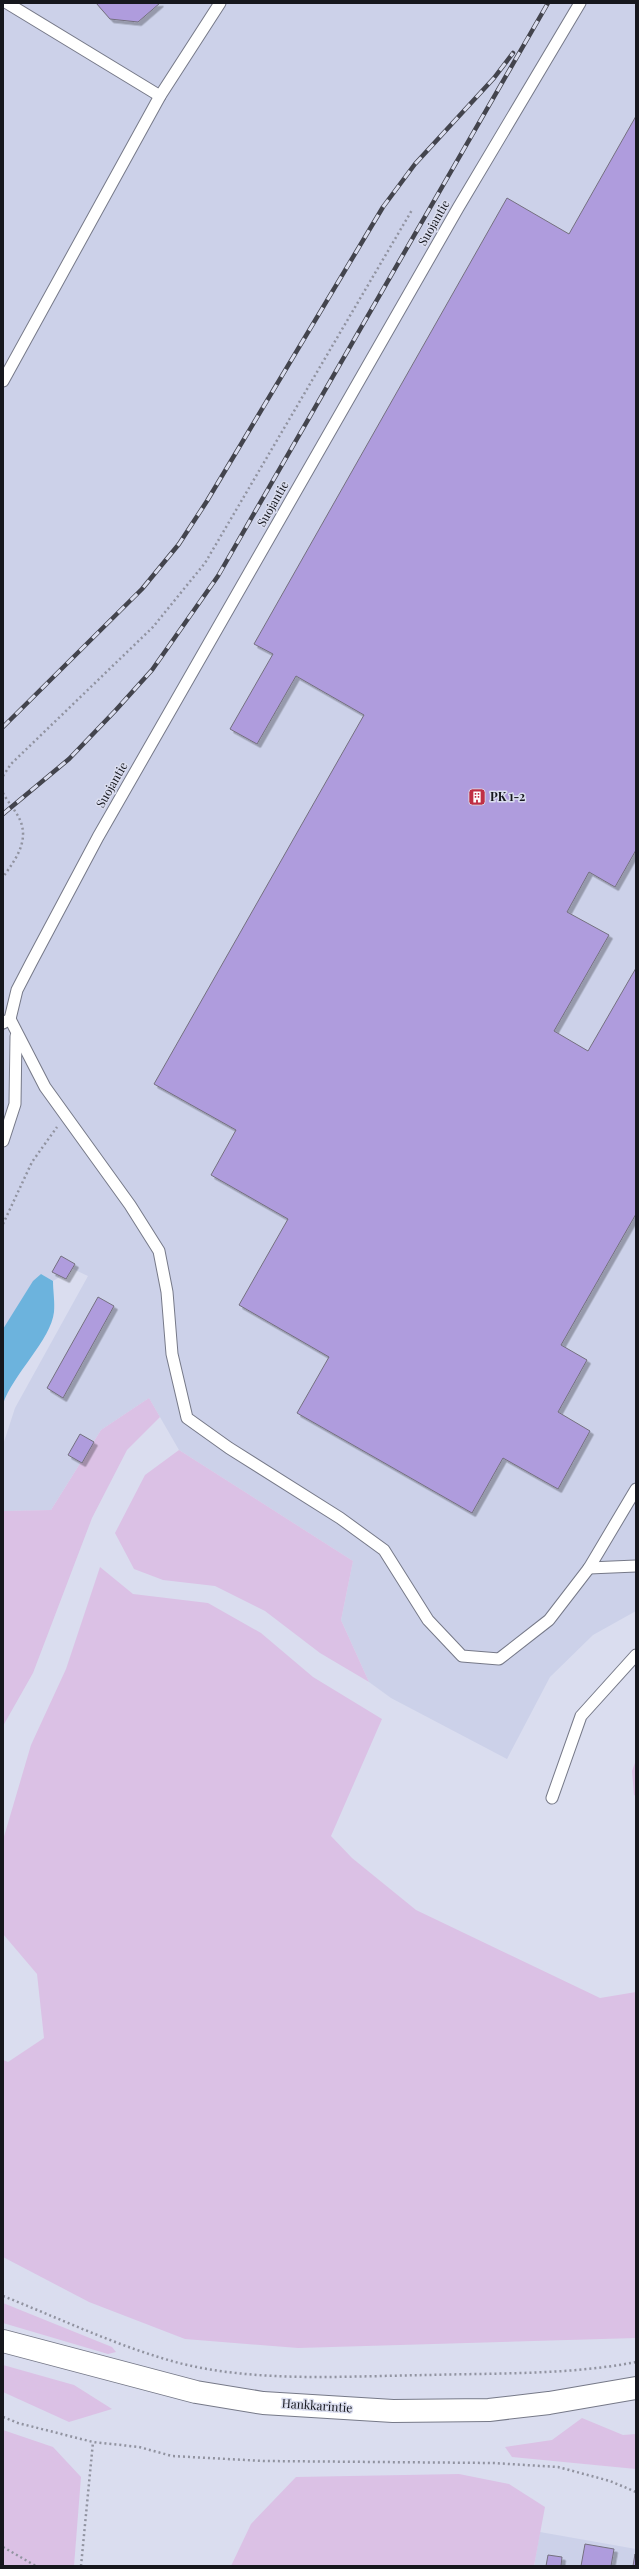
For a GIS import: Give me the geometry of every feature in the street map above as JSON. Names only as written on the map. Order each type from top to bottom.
[{"type":"main road","name":"Hankkarintie","points":[[3,2341],[196,2392],[277,2404],[393,2411],[489,2410],[549,2403],[636,2388]]},
{"type":"lane","points":[[8,3],[160,96]]},
{"type":"lane","points":[[3,381],[160,96],[220,3]]},
{"type":"lane","name":"Suojantie","points":[[7,1021],[17,990],[98,836],[458,208],[580,3]]},
{"type":"lane","points":[[7,1021],[16,1031],[46,1088],[130,1205],[159,1252],[167,1292],[172,1354],[187,1418],[229,1448],[340,1518],[384,1550],[428,1620],[462,1656],[499,1659],[550,1620],[589,1568],[636,1489]]},
{"type":"lane","points":[[3,1141],[15,1104],[16,1031]]},
{"type":"lane","points":[[589,1568],[636,1566]]},
{"type":"lane","points":[[552,1798],[581,1716],[636,1655]]},
{"type":"path","points":[[3,776],[11,764],[153,627],[205,563],[412,210]]},
{"type":"path","points":[[3,793],[22,825],[22,834],[19,855],[3,877]]},
{"type":"path","points":[[3,1224],[32,1162],[58,1125],[67,1118]]},
{"type":"path","points":[[3,2296],[142,2351],[180,2363],[231,2371],[299,2377],[494,2373],[610,2367],[636,2362]]},
{"type":"path","points":[[3,2417],[18,2423],[93,2442],[139,2447],[172,2456],[241,2460],[493,2463],[558,2468],[610,2481],[636,2492]]},
{"type":"path","points":[[81,2566],[93,2442]]},
{"type":"path","points":[[3,2547],[36,2566]]},
{"type":"shaded area","points":[[3,3],[636,3],[636,1611],[593,1635],[550,1677],[507,1759],[391,1698],[369,1682],[341,1620],[353,1561],[179,1450],[149,1398],[101,1430],[51,1510],[3,1511],[3,1445],[15,1408],[88,1276],[73,1269],[53,1281],[41,1274],[3,1329]]},
{"type":"shaded area","points":[[149,1398],[160,1417],[127,1450],[92,1518],[33,1673],[3,1726],[3,1511],[51,1510],[101,1430]]},
{"type":"shaded area","points":[[179,1450],[353,1561],[341,1620],[369,1682],[320,1653],[265,1611],[215,1586],[163,1580],[134,1569],[115,1533],[145,1475]]},
{"type":"shaded area","points":[[100,1567],[133,1594],[208,1603],[261,1633],[313,1677],[382,1719],[331,1836],[352,1858],[416,1910],[600,1998],[636,1992],[636,2338],[298,2348],[185,2339],[89,2302],[3,2257],[3,2060],[8,2062],[44,2038],[37,1974],[3,1934],[3,1840],[31,1745],[66,1669]]},
{"type":"shaded area","points":[[636,1760],[636,1796],[634,1795],[632,1771]]},
{"type":"shaded area","points":[[3,2303],[112,2347],[116,2352],[108,2354],[3,2323]]},
{"type":"shaded area","points":[[3,2365],[74,2385],[112,2409],[69,2422],[3,2392]]},
{"type":"shaded area","points":[[582,2418],[623,2435],[636,2434],[636,2469],[512,2457],[505,2447],[552,2440]]},
{"type":"shaded area","points":[[3,2430],[53,2447],[81,2477],[74,2566],[3,2566]]},
{"type":"shaded area","points":[[459,2474],[509,2484],[545,2507],[534,2566],[231,2566],[251,2524],[296,2477]]},
{"type":"shaded area","points":[[540,2532],[636,2549],[636,2566],[534,2566]]},
{"type":"water","points":[[41,1274],[53,1281],[54,1312],[51,1323],[39,1346],[15,1381],[3,1404],[3,1329],[33,1281]]},
{"type":"building","points":[[96,3],[160,3],[138,22],[110,19]]},
{"type":"building","name":"PK 1-2","points":[[636,116],[636,850],[615,887],[589,872],[567,912],[609,935],[554,1031],[588,1051],[636,968],[636,1214],[561,1345],[587,1360],[558,1412],[590,1431],[558,1489],[503,1458],[472,1513],[297,1413],[329,1357],[239,1305],[288,1219],[211,1175],[236,1130],[154,1084],[364,715],[296,676],[257,744],[230,729],[273,654],[254,644],[507,198],[569,234]]},
{"type":"building","points":[[61,1256],[75,1264],[66,1279],[52,1272]]},
{"type":"building","points":[[98,1297],[114,1306],[63,1398],[47,1388]]},
{"type":"building","points":[[80,1434],[94,1442],[82,1463],[68,1455]]},
{"type":"building","points":[[585,2544],[614,2549],[611,2566],[581,2566]]},
{"type":"building","points":[[635,2554],[636,2566],[633,2566]]},
{"type":"building","points":[[548,2555],[562,2557],[561,2566],[546,2566]]},
{"type":"railway","points":[[3,814],[69,759],[115,711],[152,670],[218,576],[548,3]]},
{"type":"railway","points":[[3,727],[142,589],[179,544],[207,501],[383,207],[415,164],[494,78],[513,53]]},
{"type":"place","name":"PK 1-2","points":[[477,797]]}]
